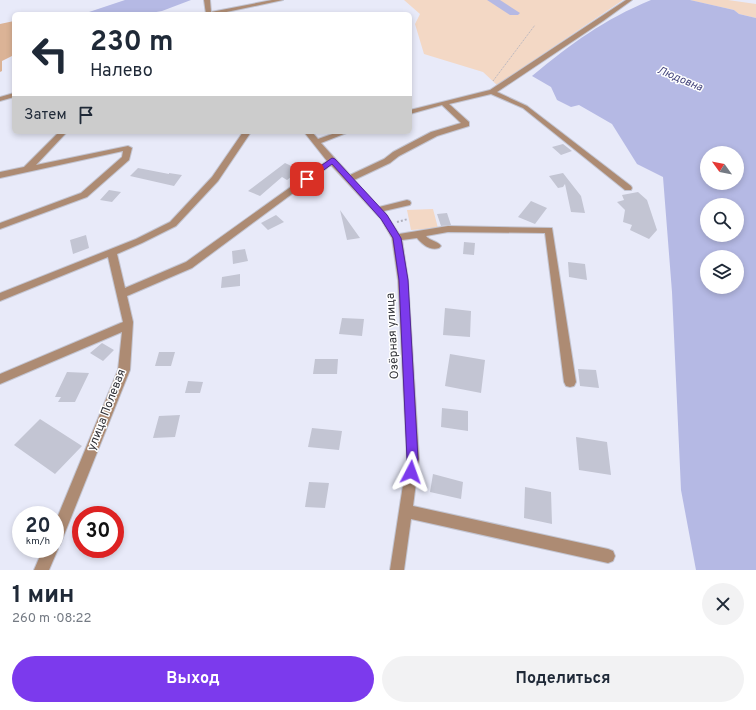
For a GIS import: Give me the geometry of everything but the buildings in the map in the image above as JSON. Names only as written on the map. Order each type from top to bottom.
[{"type":"street","points":[[207,0],[209,12]]},
{"type":"street","points":[[219,12],[280,0]]},
{"type":"street","points":[[412,111],[490,93],[629,0]]},
{"type":"street","points":[[490,93],[525,107],[628,188]]},
{"type":"street","points":[[0,99],[12,96]]},
{"type":"street","points":[[348,182],[434,134],[466,124],[444,103]]},
{"type":"street","points":[[27,169],[61,134]]},
{"type":"street","points":[[0,297],[139,241],[173,224],[215,179],[247,134]]},
{"type":"street","name":"Озёрная улица","points":[[309,134],[316,147],[332,161],[348,182],[384,217],[397,238],[403,280],[413,459],[396,570]]},
{"type":"street","points":[[316,147],[341,134]]},
{"type":"street","points":[[0,174],[128,148],[126,158],[84,195],[0,226]]},
{"type":"street","points":[[121,294],[189,265],[332,161]]},
{"type":"street","points":[[370,205],[407,203]]},
{"type":"street","points":[[397,238],[448,229],[550,230],[570,382]]},
{"type":"street","points":[[419,234],[426,242],[436,246]]},
{"type":"street","name":"улица Полевая","points":[[64,519],[124,370],[127,325],[112,252]]},
{"type":"street","points":[[0,379],[127,325]]},
{"type":"street","points":[[405,511],[608,556]]},
{"type":"street","points":[[41,570],[47,558]]},
{"type":"path","points":[[490,93],[487,88],[535,25]]},
{"type":"path","points":[[394,223],[408,219]]},
{"type":"shaded area","points":[[404,0],[623,0],[497,85],[483,72],[424,54],[415,24],[420,14]]},
{"type":"shaded area","points":[[689,0],[728,0],[756,4],[756,18],[739,14],[734,10]]},
{"type":"shaded area","points":[[12,21],[12,56],[2,61],[2,71],[0,72],[0,24]]},
{"type":"shaded area","points":[[433,209],[438,228],[411,230],[407,210]]},
{"type":"water","points":[[125,0],[191,0],[156,12],[89,12]]},
{"type":"water","points":[[651,0],[690,0],[734,10],[739,14],[756,18],[756,570],[696,570],[681,490],[672,292],[663,177],[637,164],[612,124],[579,105],[571,107],[557,100],[551,87],[532,76],[588,33]]},
{"type":"waterway","name":"Людовна","points":[[492,0],[514,13]]},
{"type":"route","points":[[307,179],[332,161],[384,217],[397,238],[403,280],[413,459],[411,472]]}]
